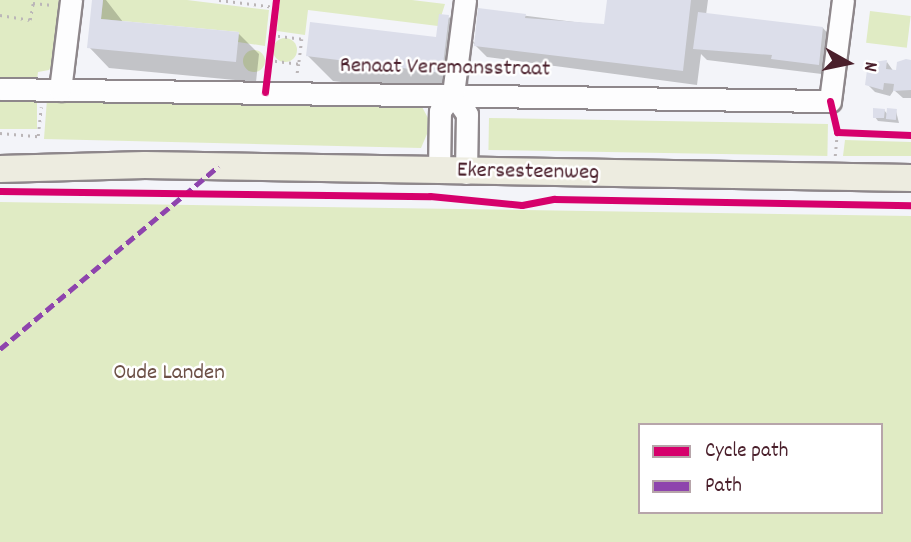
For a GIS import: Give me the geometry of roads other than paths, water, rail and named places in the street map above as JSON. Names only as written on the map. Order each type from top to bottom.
[{"type":"main road","name":"Ekersesteenweg","points":[[0,150],[145,165]]},
{"type":"main road","name":"Ekersesteenweg","points":[[0,169],[145,165],[466,173],[911,178]]},
{"type":"street","points":[[439,172],[440,111],[453,94],[465,0]]},
{"type":"street","name":"Renaat Veremansstraat","points":[[0,89],[830,101],[843,0]]},
{"type":"street","points":[[51,90],[71,3]]},
{"type":"street","points":[[453,94],[467,114],[466,173]]},
{"type":"park label","name":"Oude Landen","points":[[169,374]]}]
